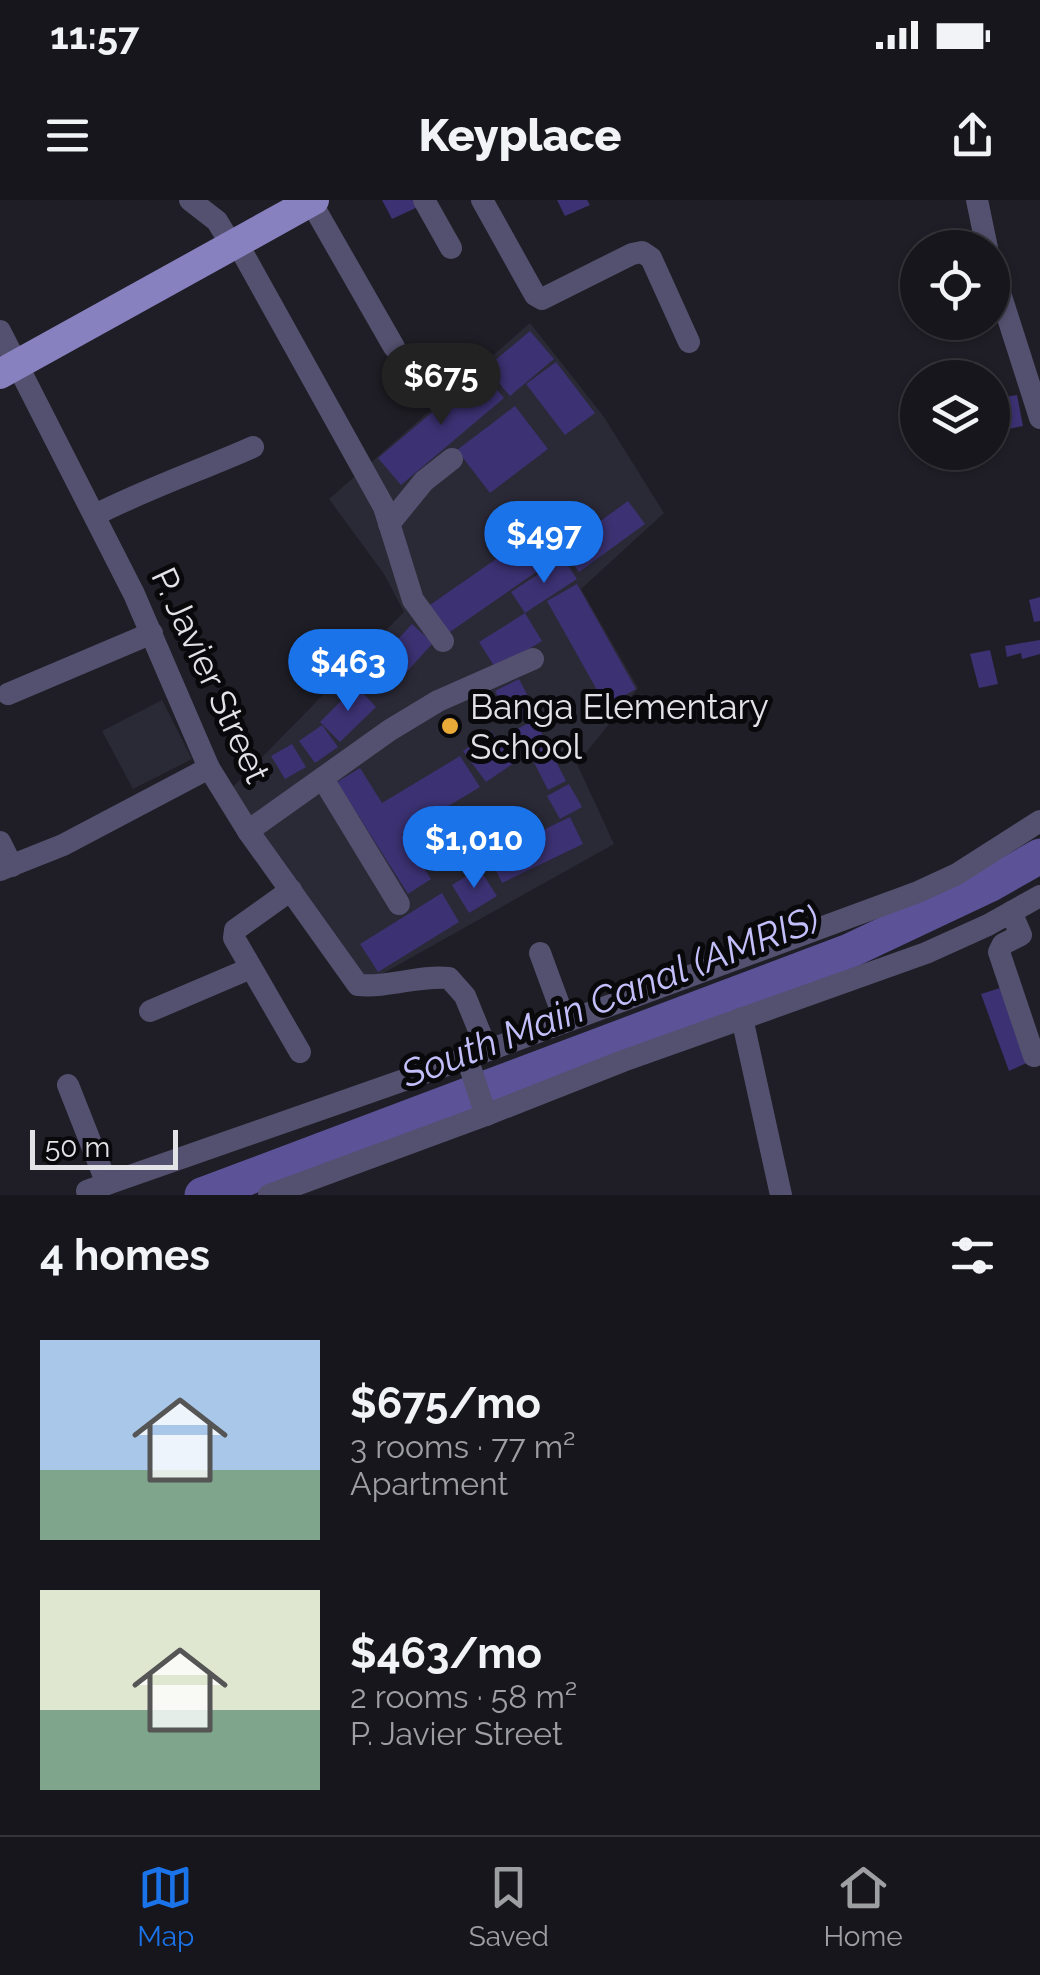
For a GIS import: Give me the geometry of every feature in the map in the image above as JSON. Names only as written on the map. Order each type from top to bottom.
[{"type":"main road","points":[[9,369],[307,202]]},
{"type":"street","points":[[190,200],[217,221],[234,243],[362,466],[384,507],[413,600],[443,641]]},
{"type":"street","points":[[424,200],[451,248]]},
{"type":"street","points":[[482,200],[534,295],[542,299],[642,252],[650,258],[690,342]]},
{"type":"street","points":[[977,200],[983,230]]},
{"type":"street","points":[[307,202],[394,347]]},
{"type":"street","points":[[1010,324],[1040,418]]},
{"type":"street","name":"P. Javier Street","points":[[0,332],[9,369],[95,515],[152,634],[209,768],[248,831],[358,985],[428,976],[449,978],[465,996],[475,1058]]},
{"type":"street","points":[[95,515],[136,494],[184,478],[253,447]]},
{"type":"street","points":[[389,524],[424,481],[452,459]]},
{"type":"street","points":[[8,694],[152,634]]},
{"type":"street","points":[[248,831],[390,730],[438,702],[533,659]]},
{"type":"street","points":[[0,842],[6,868],[63,845],[209,768]]},
{"type":"street","points":[[323,780],[399,904]]},
{"type":"street","points":[[68,1084],[97,1187],[475,1058],[565,1020],[918,892],[956,874],[1040,822]]},
{"type":"street","points":[[290,890],[235,930],[234,938],[300,1052]]},
{"type":"street","points":[[269,1195],[483,1108],[926,953],[1040,896]]},
{"type":"street","points":[[1010,912],[1030,930],[1003,944],[998,952],[1034,1056]]},
{"type":"street","points":[[540,953],[565,1020]]},
{"type":"street","points":[[150,1012],[252,968]]},
{"type":"street","points":[[742,1018],[781,1195]]},
{"type":"street","points":[[475,1058],[483,1108]]},
{"type":"shaded area","name":"Banga Elementary School","points":[[530,323],[604,417],[664,513],[581,589],[638,688],[577,764],[614,844],[364,984],[228,792],[404,612],[384,574],[329,499]]},
{"type":"shaded area","points":[[162,700],[192,759],[133,789],[102,731]]},
{"type":"building","points":[[382,200],[417,200],[420,206],[392,219]]},
{"type":"building","points":[[557,200],[587,200],[590,205],[565,216]]},
{"type":"building","points":[[530,331],[554,359],[510,396],[486,368]]},
{"type":"building","points":[[556,362],[595,413],[565,435],[526,384]]},
{"type":"building","points":[[481,371],[504,398],[401,485],[378,458]]},
{"type":"building","points":[[1017,395],[1023,426],[1010,429],[1010,396]]},
{"type":"building","points":[[515,406],[548,449],[490,493],[457,450]]},
{"type":"building","points":[[628,501],[645,524],[579,572],[562,549]]},
{"type":"building","points":[[522,541],[542,568],[447,634],[427,607]]},
{"type":"building","points":[[563,558],[577,579],[525,613],[511,592]]},
{"type":"building","points":[[577,584],[636,689],[606,706],[547,601]]},
{"type":"building","points":[[1040,597],[1040,621],[1034,622],[1029,600]]},
{"type":"building","points":[[525,613],[542,641],[496,669],[479,642]]},
{"type":"building","points":[[412,624],[433,643],[402,677],[381,658]]},
{"type":"building","points":[[1040,640],[1040,654],[1022,659],[1021,653],[1007,657],[1005,646]]},
{"type":"building","points":[[990,650],[998,684],[979,688],[970,654]]},
{"type":"building","points":[[519,679],[536,712],[513,724],[495,691]]},
{"type":"building","points":[[356,686],[376,707],[340,742],[320,722]]},
{"type":"building","points":[[535,720],[566,781],[548,790],[517,729]]},
{"type":"building","points":[[322,725],[338,747],[315,763],[299,741]]},
{"type":"building","points":[[491,731],[514,763],[486,782],[463,751]]},
{"type":"building","points":[[292,744],[306,767],[285,779],[271,756]]},
{"type":"building","points":[[460,756],[480,787],[402,834],[431,879],[408,894],[337,782],[360,768],[382,803]]},
{"type":"building","points":[[569,784],[582,807],[560,819],[547,796]]},
{"type":"building","points":[[570,817],[583,844],[502,883],[489,856]]},
{"type":"building","points":[[479,868],[497,896],[469,913],[452,885]]},
{"type":"building","points":[[442,893],[459,922],[378,972],[360,944]]},
{"type":"building","points":[[1000,988],[1029,1062],[1009,1071],[981,994]]},
{"type":"waterway","name":"South Main Canal (AMRIS)","points":[[202,1195],[847,952],[989,885],[1040,856]]},
{"type":"place","name":"Banga Elementary School","points":[[450,726]]}]
